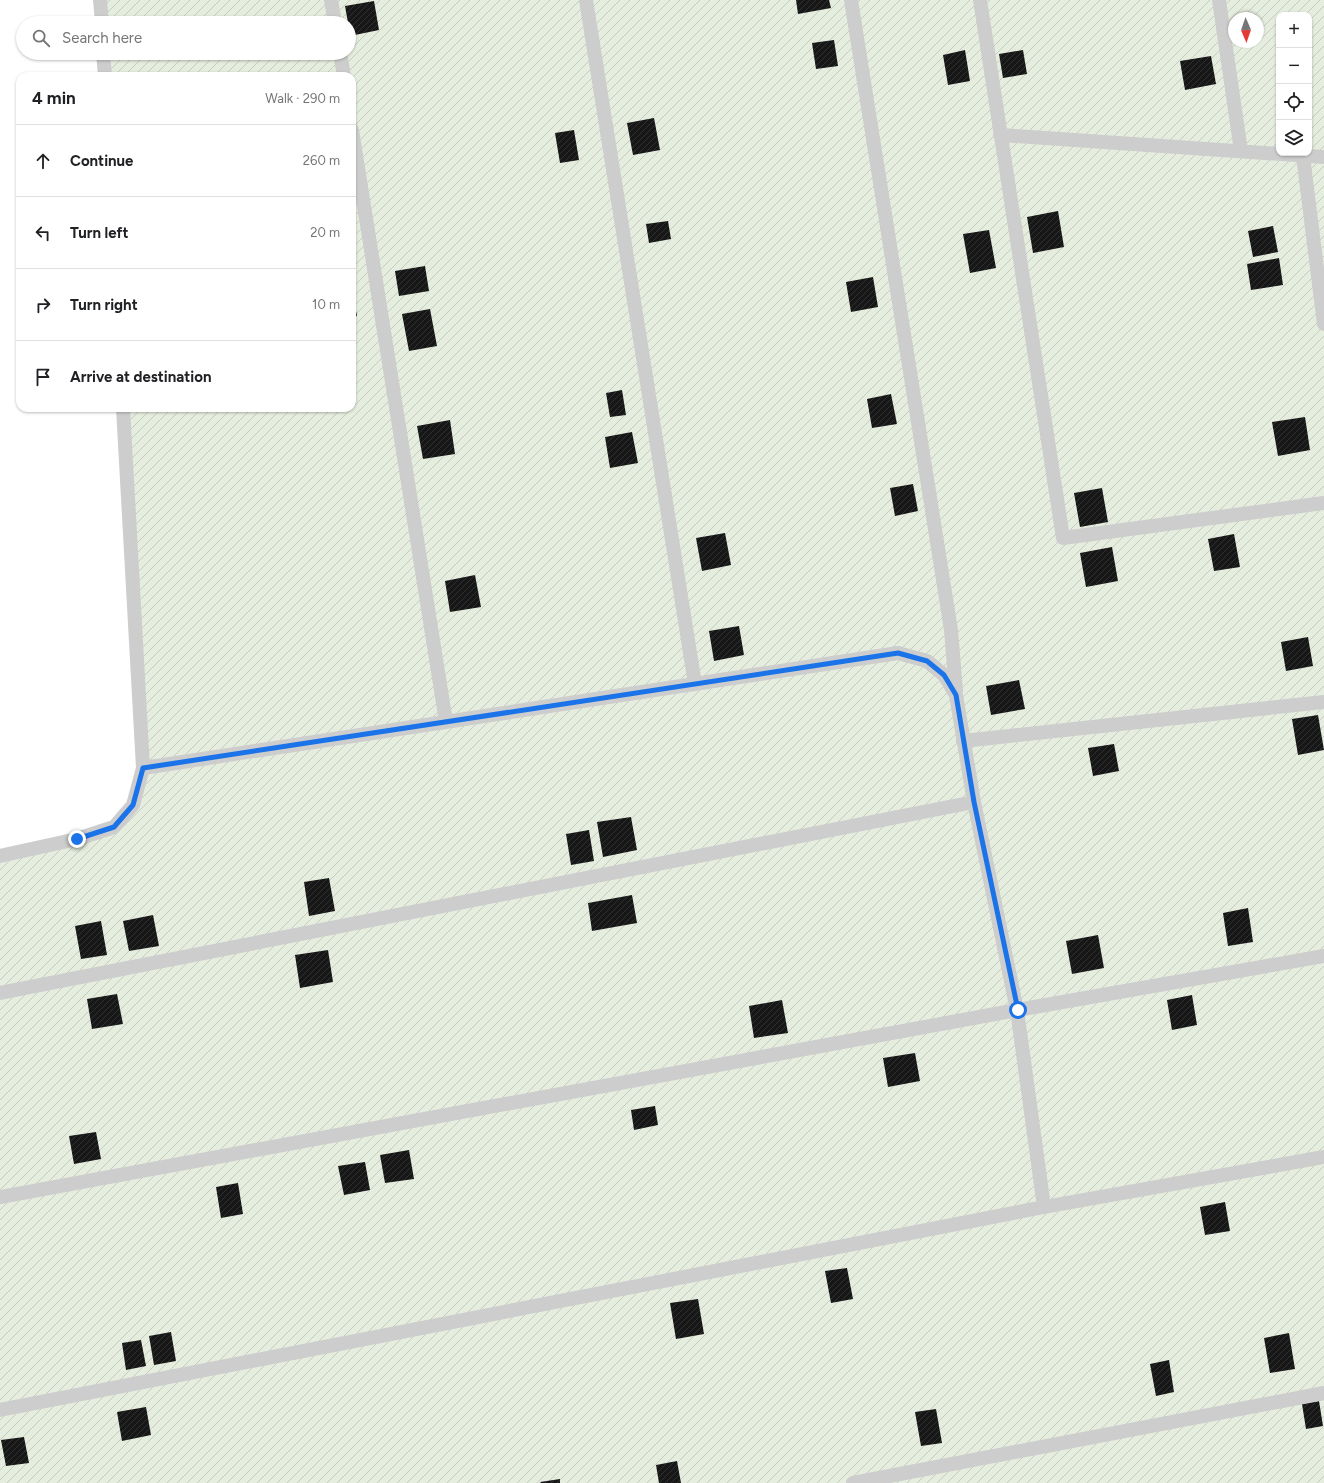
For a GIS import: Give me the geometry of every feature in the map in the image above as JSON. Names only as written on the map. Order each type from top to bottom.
[{"type":"lane","points":[[100,0],[101,16]]},
{"type":"lane","points":[[332,0],[334,16]]},
{"type":"lane","points":[[586,0],[695,684]]},
{"type":"lane","points":[[851,0],[951,630],[956,695],[963,741],[974,802],[1018,1010],[1044,1207]]},
{"type":"lane","points":[[980,0],[1063,538],[1324,504]]},
{"type":"lane","points":[[1219,0],[1241,151]]},
{"type":"lane","points":[[104,60],[105,72]]},
{"type":"lane","points":[[341,60],[343,72]]},
{"type":"lane","points":[[1000,135],[1276,154]]},
{"type":"lane","points":[[356,155],[446,722]]},
{"type":"lane","points":[[1324,157],[1303,156],[1324,324]]},
{"type":"lane","points":[[0,856],[77,839],[114,827],[133,805],[143,768],[123,412]]},
{"type":"lane","points":[[143,768],[898,653],[927,661],[944,675],[956,695]]},
{"type":"lane","points":[[963,741],[1324,702]]},
{"type":"lane","points":[[0,993],[974,802]]},
{"type":"lane","points":[[0,1197],[1018,1010],[1324,956]]},
{"type":"lane","points":[[0,1410],[1044,1207],[1324,1158]]},
{"type":"lane","points":[[853,1483],[1324,1393]]},
{"type":"green space","points":[[100,0],[1324,0],[1324,1483],[0,1483],[0,856],[114,827],[133,805],[143,768],[123,412],[356,412],[356,72],[105,72],[104,60],[356,60],[356,16],[101,16]]},
{"type":"building","points":[[796,0],[829,0],[831,8],[798,14]]},
{"type":"building","points":[[374,1],[379,30],[356,35],[356,16],[347,16],[345,6]]},
{"type":"building","points":[[834,40],[838,66],[816,69],[812,43]]},
{"type":"building","points":[[965,50],[970,81],[948,85],[943,55]]},
{"type":"building","points":[[1023,50],[1027,74],[1003,78],[999,54]]},
{"type":"building","points":[[1211,56],[1216,84],[1185,90],[1180,61]]},
{"type":"building","points":[[654,118],[660,150],[633,155],[627,123]]},
{"type":"building","points":[[574,130],[579,160],[560,163],[555,133]]},
{"type":"building","points":[[1058,211],[1064,247],[1033,253],[1027,217]]},
{"type":"building","points":[[668,221],[671,239],[649,243],[646,224]]},
{"type":"building","points":[[1273,226],[1278,252],[1253,257],[1248,231]]},
{"type":"building","points":[[989,230],[996,268],[970,273],[963,234]]},
{"type":"building","points":[[1279,258],[1283,285],[1251,290],[1247,264]]},
{"type":"building","points":[[425,266],[429,291],[399,296],[395,271]]},
{"type":"building","points":[[873,277],[878,307],[851,312],[846,282]]},
{"type":"building","points":[[430,309],[437,346],[409,351],[402,314]]},
{"type":"building","points":[[622,390],[626,415],[610,417],[606,393]]},
{"type":"building","points":[[891,394],[897,424],[872,428],[867,399]]},
{"type":"building","points":[[1305,417],[1310,450],[1278,456],[1272,422]]},
{"type":"building","points":[[450,420],[455,454],[423,459],[417,426]]},
{"type":"building","points":[[632,432],[638,463],[610,468],[605,437]]},
{"type":"building","points":[[913,484],[918,511],[895,516],[890,488]]},
{"type":"building","points":[[1102,488],[1108,522],[1080,527],[1074,493]]},
{"type":"building","points":[[725,533],[731,565],[702,571],[696,538]]},
{"type":"building","points":[[1234,534],[1240,567],[1214,571],[1208,539]]},
{"type":"building","points":[[1112,547],[1118,581],[1086,587],[1080,553]]},
{"type":"building","points":[[475,575],[481,607],[450,612],[445,581]]},
{"type":"building","points":[[739,626],[744,655],[714,661],[709,631]]},
{"type":"building","points":[[1308,637],[1313,666],[1286,671],[1281,642]]},
{"type":"building","points":[[1019,680],[1025,709],[991,715],[986,686]]},
{"type":"building","points":[[1318,715],[1324,750],[1298,755],[1292,719]]},
{"type":"building","points":[[1114,744],[1119,771],[1093,776],[1088,748]]},
{"type":"building","points":[[631,817],[637,850],[603,857],[597,822]]},
{"type":"building","points":[[589,830],[594,861],[571,865],[566,834]]},
{"type":"building","points":[[329,878],[335,911],[309,916],[304,882]]},
{"type":"building","points":[[632,895],[637,923],[592,931],[588,903]]},
{"type":"building","points":[[1248,908],[1253,942],[1228,946],[1223,913]]},
{"type":"building","points":[[153,915],[159,946],[129,951],[123,921]]},
{"type":"building","points":[[101,921],[107,955],[81,959],[75,926]]},
{"type":"building","points":[[1098,935],[1104,968],[1072,974],[1066,941]]},
{"type":"building","points":[[328,950],[333,982],[300,988],[295,955]]},
{"type":"building","points":[[117,994],[123,1024],[92,1029],[87,999]]},
{"type":"building","points":[[1192,995],[1197,1025],[1172,1030],[1167,1000]]},
{"type":"building","points":[[782,1000],[788,1033],[754,1038],[749,1006]]},
{"type":"building","points":[[915,1053],[920,1081],[888,1087],[883,1058]]},
{"type":"building","points":[[655,1106],[658,1125],[634,1130],[631,1110]]},
{"type":"building","points":[[96,1132],[101,1159],[74,1164],[69,1136]]},
{"type":"building","points":[[409,1150],[414,1179],[385,1183],[380,1155]]},
{"type":"building","points":[[365,1162],[370,1190],[344,1195],[338,1166]]},
{"type":"building","points":[[238,1183],[243,1214],[221,1218],[216,1187]]},
{"type":"building","points":[[1225,1202],[1230,1231],[1205,1235],[1200,1207]]},
{"type":"building","points":[[847,1268],[853,1299],[831,1303],[825,1271]]},
{"type":"building","points":[[698,1299],[704,1334],[676,1339],[670,1303]]},
{"type":"building","points":[[171,1332],[176,1361],[154,1365],[149,1336]]},
{"type":"building","points":[[1289,1333],[1295,1369],[1270,1373],[1264,1338]]},
{"type":"building","points":[[141,1340],[146,1366],[126,1370],[122,1343]]},
{"type":"building","points":[[1169,1360],[1174,1392],[1156,1396],[1150,1364]]},
{"type":"building","points":[[1319,1401],[1323,1426],[1306,1429],[1302,1404]]},
{"type":"building","points":[[146,1407],[151,1435],[122,1441],[117,1412]]},
{"type":"building","points":[[936,1409],[942,1443],[921,1446],[915,1412]]},
{"type":"building","points":[[24,1437],[29,1463],[6,1466],[1,1440]]},
{"type":"building","points":[[677,1461],[681,1483],[659,1483],[656,1465]]},
{"type":"building","points":[[560,1479],[560,1483],[540,1482]]},
{"type":"route","points":[[77,839],[114,827],[133,805],[143,768],[898,653],[927,661],[944,675],[956,695],[974,802],[1018,1010]]}]
